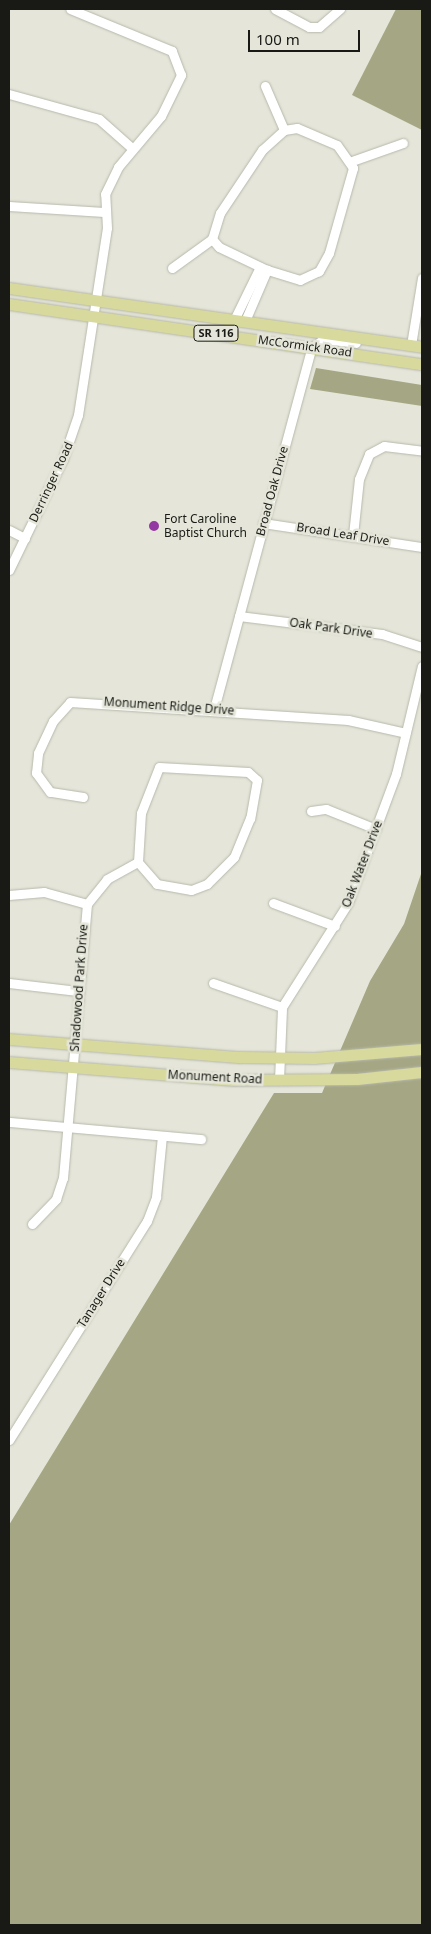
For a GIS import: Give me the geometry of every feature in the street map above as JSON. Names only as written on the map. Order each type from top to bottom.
[{"type":"main road","name":"McCormick Road","points":[[9,288],[417,346]]},
{"type":"main road","name":"McCormick Road","points":[[9,304],[422,364]]},
{"type":"main road","name":"Monument Road","points":[[9,1039],[278,1058],[422,1049]]},
{"type":"main road","name":"Monument Road","points":[[9,1062],[279,1080],[422,1072]]},
{"type":"street","name":"Derringer Road","points":[[9,570],[72,436],[107,228],[104,212],[108,185],[133,149],[161,116],[177,85],[181,69],[172,51],[70,9]]},
{"type":"street","points":[[275,9],[308,27],[332,20],[340,9]]},
{"type":"street","points":[[265,86],[284,130]]},
{"type":"street","points":[[9,94],[99,119],[133,149]]},
{"type":"street","points":[[172,268],[212,239],[213,227],[235,188],[262,150],[284,130],[310,131],[337,145],[352,161]]},
{"type":"street","points":[[352,161],[403,143]]},
{"type":"street","points":[[212,239],[263,269],[296,280],[318,271],[346,201],[352,161]]},
{"type":"street","points":[[9,206],[104,212]]},
{"type":"street","points":[[239,321],[263,269]]},
{"type":"street","points":[[417,346],[422,278]]},
{"type":"street","points":[[312,347],[324,339],[386,342]]},
{"type":"street","name":"Broad Oak Drive","points":[[214,709],[312,347]]},
{"type":"street","points":[[353,535],[362,464],[374,450],[393,446],[422,451]]},
{"type":"street","name":"Broad Leaf Drive","points":[[263,523],[353,535],[422,547]]},
{"type":"street","points":[[9,530],[25,538]]},
{"type":"street","name":"Oak Park Drive","points":[[239,616],[382,634],[422,647]]},
{"type":"street","name":"Oak Water Drive","points":[[279,1080],[278,1058],[282,1007],[335,926],[376,829],[406,733],[422,666]]},
{"type":"street","name":"Monument Ridge Drive","points":[[83,797],[50,792],[36,773],[38,753],[53,721],[70,702],[214,709],[348,720],[406,733]]},
{"type":"street","points":[[159,767],[253,773],[257,780],[243,840],[219,874],[191,890],[171,889],[154,882],[138,862],[141,813],[159,767]]},
{"type":"street","points":[[311,811],[326,810],[376,829]]},
{"type":"street","points":[[9,895],[44,892],[88,904],[107,879],[138,862]]},
{"type":"street","name":"Shadowood Park Drive","points":[[32,1224],[60,1188],[74,1067],[78,991],[88,904]]},
{"type":"street","points":[[272,904],[335,926]]},
{"type":"street","points":[[9,983],[78,991]]},
{"type":"street","points":[[213,983],[282,1007]]},
{"type":"street","points":[[9,1122],[201,1139]]},
{"type":"street","name":"Tanager Drive","points":[[9,1440],[147,1221],[156,1198],[162,1136]]},
{"type":"green space","points":[[396,9],[422,9],[422,130],[352,95]]},
{"type":"green space","points":[[316,368],[422,385],[422,406],[310,389]]},
{"type":"green space","points":[[422,871],[422,1925],[9,1925],[9,1525],[274,1093],[322,1093],[370,981],[404,924]]},
{"type":"place","name":"Fort Caroline Baptist Church","points":[[154,526]]}]
